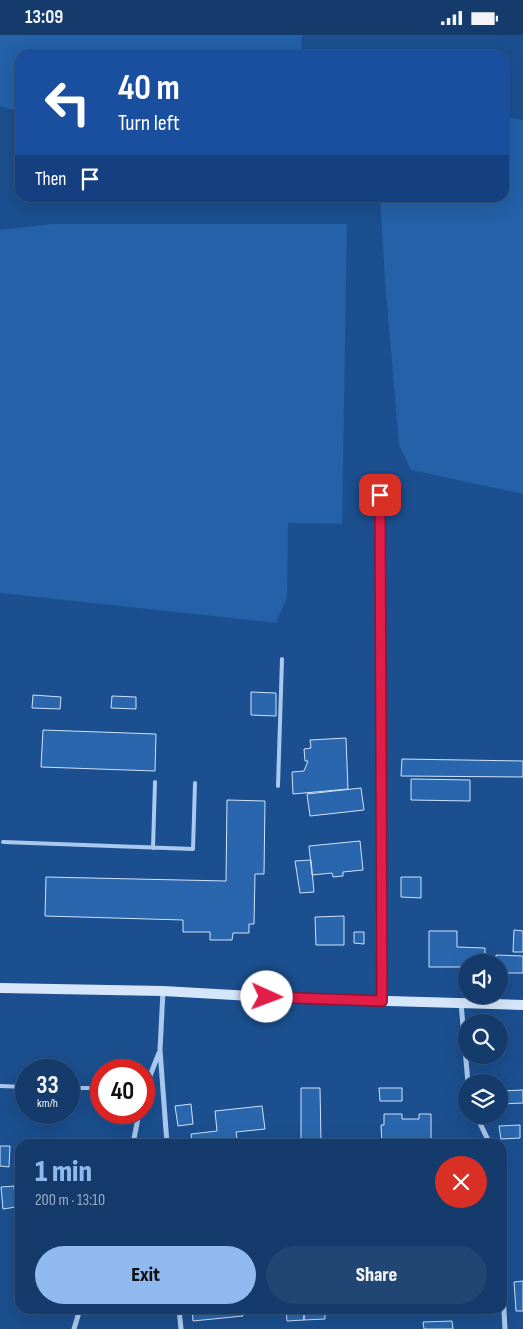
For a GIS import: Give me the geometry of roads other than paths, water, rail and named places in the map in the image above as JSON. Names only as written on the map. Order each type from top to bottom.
[{"type":"street","points":[[380,495],[382,1001]]},
{"type":"street","points":[[0,988],[163,991],[285,998],[458,1003]]},
{"type":"street","points":[[163,991],[160,1050],[167,1139]]},
{"type":"street","points":[[461,1004],[467,1074]]},
{"type":"street","points":[[492,1004],[523,1005]]},
{"type":"street","points":[[155,1062],[160,1050]]},
{"type":"street","points":[[134,1139],[138,1124]]},
{"type":"street","points":[[480,1124],[488,1139]]},
{"type":"street","points":[[74,1329],[78,1314]]},
{"type":"street","points":[[180,1314],[181,1329]]},
{"type":"street","points":[[504,1314],[505,1329]]},
{"type":"lane","points":[[278,786],[282,659]]},
{"type":"lane","points":[[152,848],[155,782]]},
{"type":"lane","points":[[3,842],[193,849],[195,783]]},
{"type":"lane","points":[[0,1087],[15,1087]]}]
